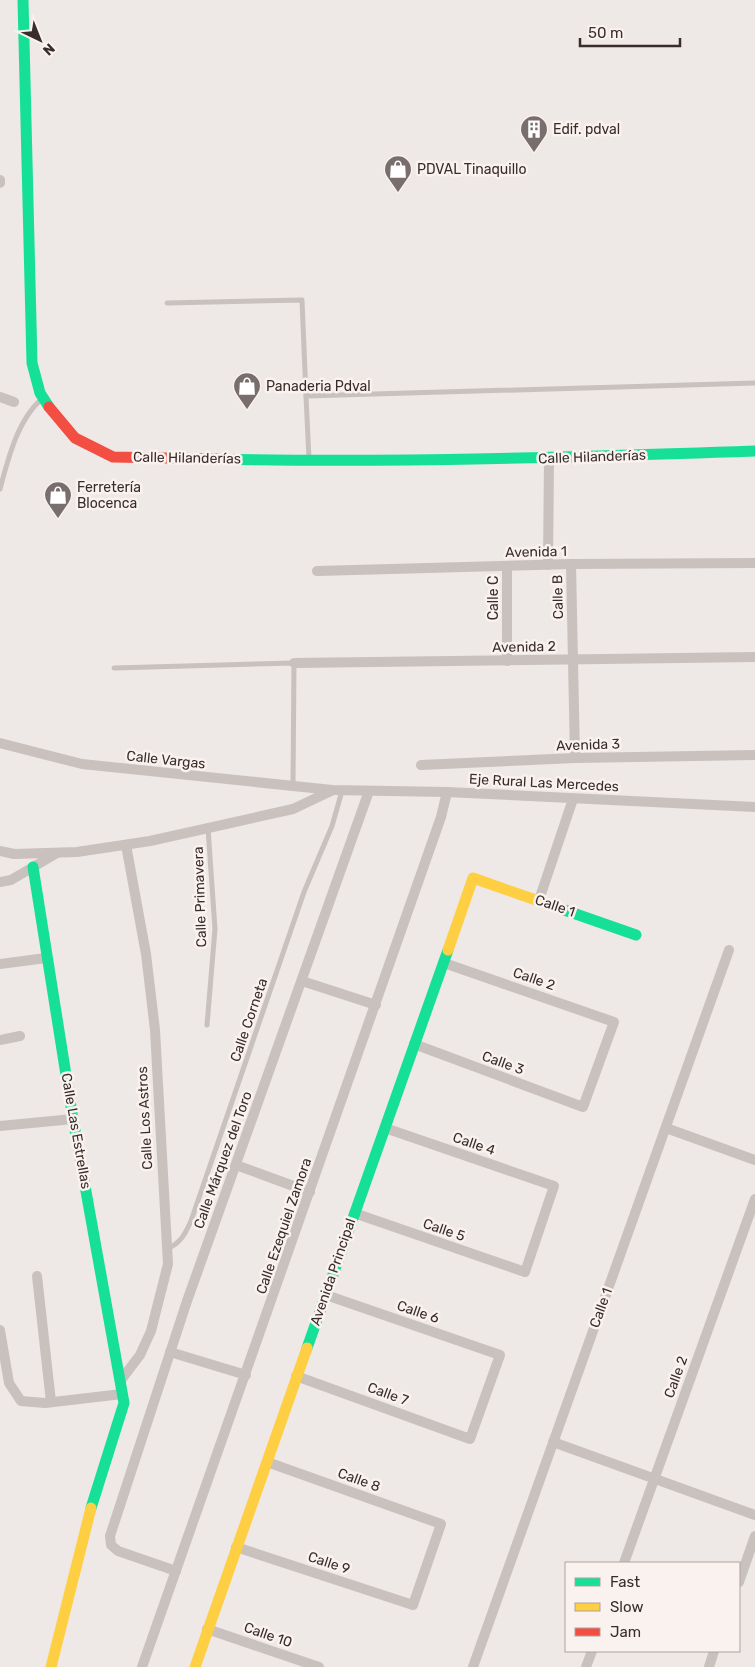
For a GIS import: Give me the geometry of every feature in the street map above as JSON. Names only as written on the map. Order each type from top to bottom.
[{"type":"street","name":"Calle Hilanderías","points":[[23,0],[32,363],[43,398],[53,414],[75,438],[113,457],[309,461],[549,458],[755,451]]},
{"type":"street","points":[[0,397],[14,402]]},
{"type":"street","points":[[548,565],[549,458]]},
{"type":"street","name":"Avenida 1","points":[[317,571],[571,564],[755,563]]},
{"type":"street","name":"Calle B","points":[[571,564],[575,758]]},
{"type":"street","name":"Calle C","points":[[507,566],[507,660]]},
{"type":"street","name":"Avenida 2","points":[[294,663],[755,657]]},
{"type":"street","name":"Calle Vargas","points":[[0,744],[82,764],[337,791]]},
{"type":"street","name":"Avenida 3","points":[[422,765],[575,758],[755,755]]},
{"type":"street","points":[[0,851],[14,854],[58,852],[126,845],[293,809],[337,791]]},
{"type":"street","name":"Eje Rural Las Mercedes","points":[[337,791],[447,792],[755,807]]},
{"type":"street","name":"Calle Márquez del Toro","points":[[176,1571],[118,1551],[110,1541],[170,1352],[369,791]]},
{"type":"street","name":"Calle Ezequiel Zamora","points":[[142,1667],[376,1006],[441,816],[447,792]]},
{"type":"street","points":[[538,900],[573,799]]},
{"type":"street","name":"Calle Los Astros","points":[[121,1380],[140,1355],[150,1331],[168,1264],[155,1030],[146,954],[126,845]]},
{"type":"street","points":[[0,882],[11,880],[58,852]]},
{"type":"street","name":"Calle Las Estrellas","points":[[33,867],[73,1119],[122,1394],[122,1413],[97,1484],[77,1557],[51,1667]]},
{"type":"street","name":"Calle 1","points":[[473,878],[636,934]]},
{"type":"street","name":"Avenida Principal","points":[[195,1667],[473,878]]},
{"type":"street","name":"Calle 1","points":[[473,1667],[729,950]]},
{"type":"street","points":[[0,964],[46,958]]},
{"type":"street","name":"Calle 2","points":[[444,962],[614,1022],[583,1107]]},
{"type":"street","points":[[302,981],[376,1006]]},
{"type":"street","points":[[0,1040],[20,1036]]},
{"type":"street","name":"Calle 3","points":[[414,1044],[583,1107]]},
{"type":"street","points":[[0,1126],[73,1119]]},
{"type":"street","name":"Calle 4","points":[[385,1128],[554,1186],[525,1272]]},
{"type":"street","points":[[666,1128],[755,1160]]},
{"type":"street","points":[[236,1165],[310,1192]]},
{"type":"street","name":"Calle 2","points":[[624,1562],[755,1199]]},
{"type":"street","name":"Calle 5","points":[[354,1213],[525,1272]]},
{"type":"street","points":[[37,1276],[51,1402]]},
{"type":"street","name":"Calle 6","points":[[326,1295],[500,1355],[470,1438]]},
{"type":"street","points":[[0,1330],[9,1383],[13,1392],[21,1401],[51,1402],[122,1394]]},
{"type":"street","points":[[170,1352],[246,1375]]},
{"type":"street","name":"Calle 7","points":[[296,1376],[470,1438]]},
{"type":"street","points":[[553,1442],[755,1515]]},
{"type":"street","name":"Calle 8","points":[[267,1462],[440,1524],[413,1605]]},
{"type":"street","points":[[740,1579],[755,1536]]},
{"type":"street","name":"Calle 9","points":[[236,1547],[413,1605]]},
{"type":"street","name":"Calle 10","points":[[207,1629],[319,1667]]},
{"type":"street","points":[[586,1667],[592,1652]]},
{"type":"street","points":[[709,1667],[714,1652]]},
{"type":"lane","points":[[167,303],[302,300],[309,461]]},
{"type":"lane","points":[[306,396],[755,383]]},
{"type":"lane","points":[[0,489],[22,425],[34,405],[43,398]]},
{"type":"lane","points":[[114,668],[294,663],[293,787]]},
{"type":"lane","name":"Calle Corneta","points":[[168,1249],[175,1246],[184,1236],[191,1221],[304,892],[332,826],[337,791]]},
{"type":"lane","name":"Calle Primavera","points":[[207,1025],[215,929],[208,828]]},
{"type":"traffic: fast","points":[[23,0],[32,363],[40,393],[49,407]]},
{"type":"traffic: fast","points":[[218,459],[419,460],[755,451]]},
{"type":"traffic: fast","points":[[33,867],[73,1119],[124,1403],[91,1508]]},
{"type":"traffic: fast","points":[[550,905],[636,935]]},
{"type":"traffic: fast","points":[[307,1348],[448,950]]},
{"type":"traffic: slow","points":[[448,950],[473,878],[550,905]]},
{"type":"traffic: slow","points":[[195,1667],[307,1348]]},
{"type":"traffic: slow","points":[[51,1667],[91,1508]]},
{"type":"traffic: jam","points":[[49,407],[75,438],[113,457],[218,459]]},
{"type":"place","name":"Edif. pdval","points":[[534,153]]},
{"type":"place","name":"PDVAL Tinaquillo","points":[[398,193]]},
{"type":"place","name":"Panaderia Pdval","points":[[247,410]]},
{"type":"place","name":"Ferretería Blocenca","points":[[58,519]]}]
